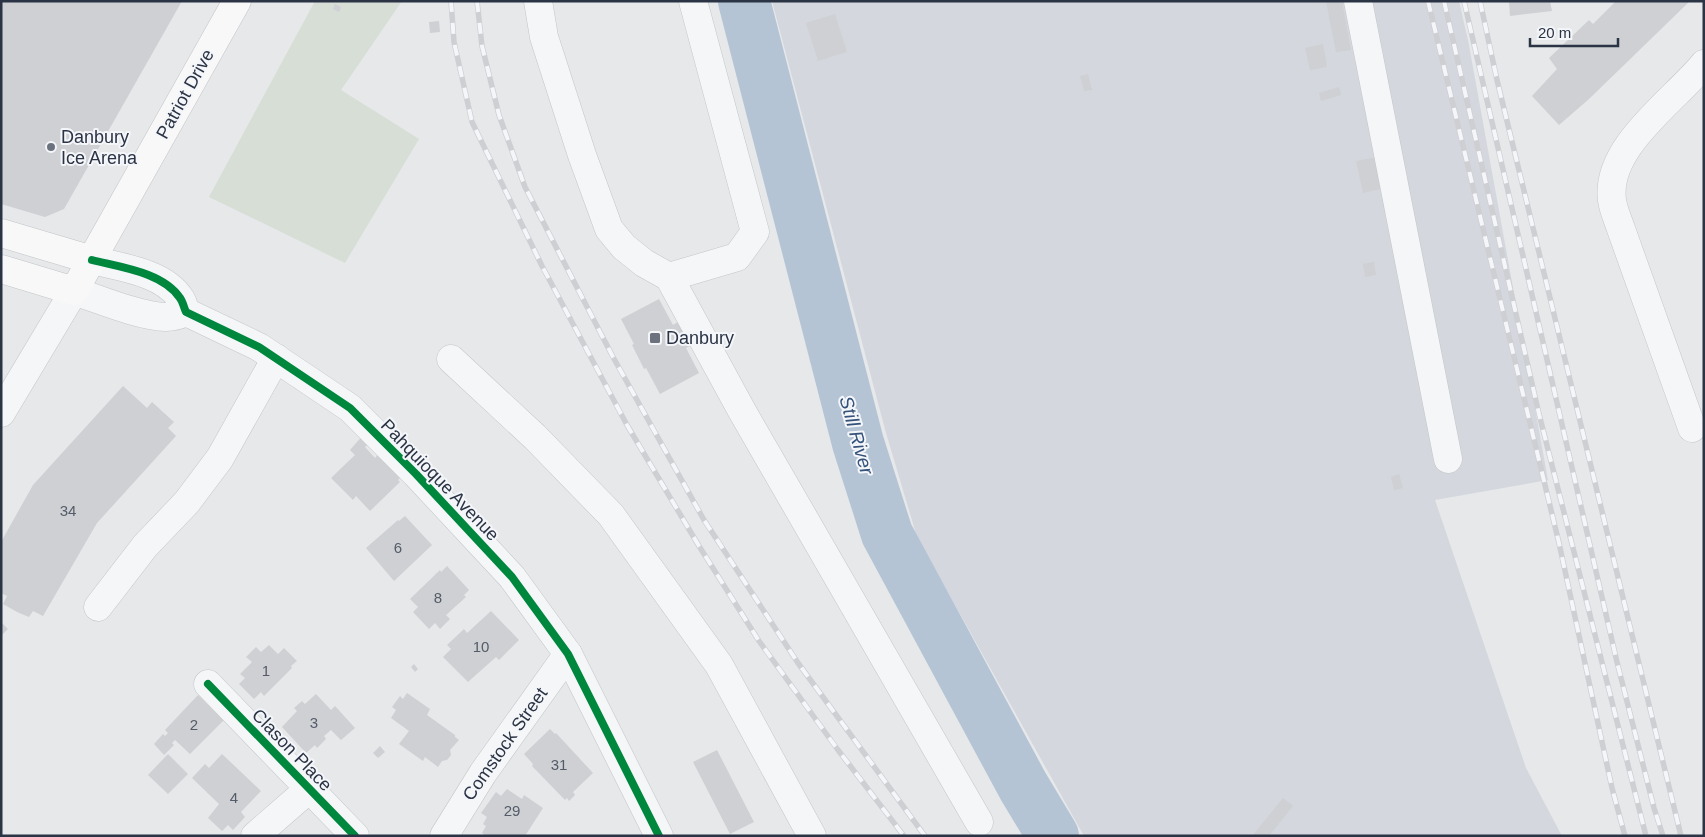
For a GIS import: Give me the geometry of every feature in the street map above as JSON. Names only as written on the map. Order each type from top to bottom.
[{"type":"main road","name":"Patriot Drive","points":[[74,291],[238,1]]},
{"type":"main road","points":[[1,233],[92,260]]},
{"type":"main road","points":[[1,269],[74,291]]},
{"type":"street","points":[[538,1],[544,38],[582,155],[609,229],[630,253],[669,277],[742,411],[979,822]]},
{"type":"street","points":[[669,277],[738,257],[755,232],[693,1]]},
{"type":"street","points":[[1358,1],[1448,459]]},
{"type":"street","points":[[1692,428],[1612,199],[1615,169],[1632,140],[1704,64]]},
{"type":"street","points":[[1,413],[74,291],[152,315],[167,317],[186,312],[180,298],[170,287],[150,275],[92,260]]},
{"type":"street","name":"Pahquioque Avenue","points":[[186,312],[259,347],[350,408],[416,474],[512,577],[568,654],[659,836]]},
{"type":"street","points":[[98,607],[145,546],[187,502],[220,458],[276,358]]},
{"type":"street","points":[[451,359],[535,437],[611,515],[719,665],[812,836]]},
{"type":"street","name":"Comstock Street","points":[[444,836],[483,773],[568,654]]},
{"type":"street","name":"Clason Place","points":[[208,684],[355,836]]},
{"type":"street","points":[[255,836],[309,789]]},
{"type":"shaded area","points":[[315,1],[402,1],[341,90],[419,139],[345,263],[209,197]]},
{"type":"shaded area","points":[[772,1],[1459,1],[1468,40],[1548,480],[1435,500],[1526,768],[1562,836],[1084,836],[917,537],[886,433]]},
{"type":"building","name":"Danbury Ice Arena","points":[[1,1],[182,1],[64,209],[45,217],[1,204]]},
{"type":"building","points":[[1326,1],[1342,1],[1351,50],[1336,52]]},
{"type":"building","points":[[1509,1],[1550,1],[1552,11],[1510,16]]},
{"type":"building","points":[[1616,1],[1690,1],[1589,99],[1559,125],[1532,96],[1557,69],[1549,58],[1589,20],[1593,24]]},
{"type":"building","points":[[335,4],[341,7],[339,12],[333,9]]},
{"type":"building","points":[[835,14],[847,52],[818,61],[806,23]]},
{"type":"building","points":[[439,21],[440,32],[430,33],[429,22]]},
{"type":"building","points":[[1323,44],[1327,67],[1310,70],[1305,48]]},
{"type":"building","points":[[1088,74],[1092,90],[1084,91],[1080,76]]},
{"type":"building","points":[[1339,87],[1341,95],[1321,101],[1319,93]]},
{"type":"building","points":[[1378,157],[1385,188],[1363,193],[1356,161]]},
{"type":"building","points":[[1374,262],[1376,275],[1365,277],[1363,264]]},
{"type":"building","name":"Danbury","points":[[659,299],[673,325],[681,320],[694,344],[686,348],[699,373],[660,394],[646,368],[644,369],[621,319]]},
{"type":"building","points":[[123,386],[147,408],[152,402],[174,422],[168,428],[176,436],[97,523],[43,616],[33,611],[29,617],[17,612],[3,604],[7,596],[1,593],[1,542],[33,485]]},
{"type":"building","points":[[364,434],[371,442],[365,447],[375,458],[380,452],[403,475],[398,480],[400,482],[370,511],[356,496],[353,500],[331,478],[355,455],[350,450]]},
{"type":"building","points":[[1399,474],[1403,488],[1394,490],[1391,477]]},
{"type":"building","points":[[405,516],[432,545],[394,581],[366,548]]},
{"type":"building","points":[[447,566],[469,590],[464,595],[466,597],[446,615],[450,619],[440,629],[435,623],[429,629],[413,612],[418,607],[410,599],[440,570],[441,572]]},
{"type":"building","points":[[491,611],[519,640],[499,660],[496,657],[468,682],[443,657],[451,649],[447,645],[464,629],[467,633]]},
{"type":"building","points":[[1,622],[8,629],[1,636]]},
{"type":"building","points":[[269,645],[278,654],[284,648],[297,661],[264,696],[261,692],[254,699],[239,684],[245,678],[240,674],[252,662],[246,657],[256,647],[261,652]]},
{"type":"building","points":[[414,664],[418,669],[415,672],[411,667]]},
{"type":"building","points":[[407,693],[430,709],[427,715],[459,740],[450,750],[451,755],[447,760],[442,761],[438,767],[425,757],[423,761],[399,744],[409,731],[391,718],[396,710],[392,707],[400,696],[403,699]]},
{"type":"building","points":[[316,694],[331,710],[335,706],[355,728],[341,740],[331,730],[324,736],[326,739],[317,748],[315,745],[306,753],[282,727],[297,711],[294,708],[302,701],[305,704]]},
{"type":"building","points":[[198,695],[224,720],[190,754],[175,740],[172,743],[174,745],[164,755],[154,744],[163,734],[165,736],[168,733],[165,730]]},
{"type":"building","points":[[550,729],[593,773],[573,792],[575,795],[569,801],[567,798],[565,800],[532,766],[533,764],[524,754]]},
{"type":"building","points":[[380,746],[385,752],[378,758],[373,753]]},
{"type":"building","points":[[717,750],[754,822],[730,834],[693,762]]},
{"type":"building","points":[[168,754],[188,774],[168,794],[148,775]]},
{"type":"building","points":[[222,754],[261,791],[241,812],[245,817],[233,830],[228,825],[222,831],[208,818],[219,804],[192,778],[205,764],[209,768]]},
{"type":"building","points":[[507,789],[522,799],[524,795],[543,808],[525,836],[486,836],[482,833],[486,826],[483,824],[487,817],[481,813],[496,792],[501,796]]},
{"type":"building","points":[[1283,798],[1293,806],[1269,836],[1252,836]]},
{"type":"waterway","name":"Still River","points":[[744,1],[858,443],[887,534],[1023,786],[1053,836]]},
{"type":"railway","points":[[451,1],[454,42],[472,122],[542,266],[627,425],[699,546],[759,641],[838,750],[904,836]]},
{"type":"railway","points":[[477,1],[482,46],[499,115],[525,187],[613,357],[704,520],[798,663],[925,836]]},
{"type":"railway","points":[[1428,1],[1559,543],[1612,788],[1625,836]]},
{"type":"railway","points":[[1444,1],[1539,414],[1646,836]]},
{"type":"railway","points":[[1464,1],[1617,662],[1654,808],[1663,836]]},
{"type":"railway","points":[[1480,1],[1497,80],[1681,836]]},
{"type":"cycle path","points":[[92,260],[140,272],[163,282],[180,298],[186,312],[259,347],[350,408],[416,474],[512,577],[568,654],[659,836]]},
{"type":"cycle path","points":[[208,684],[355,836]]},
{"type":"place","name":"Danbury Ice Arena","points":[[51,147]]},
{"type":"place","name":"Danbury","points":[[655,338]]}]
